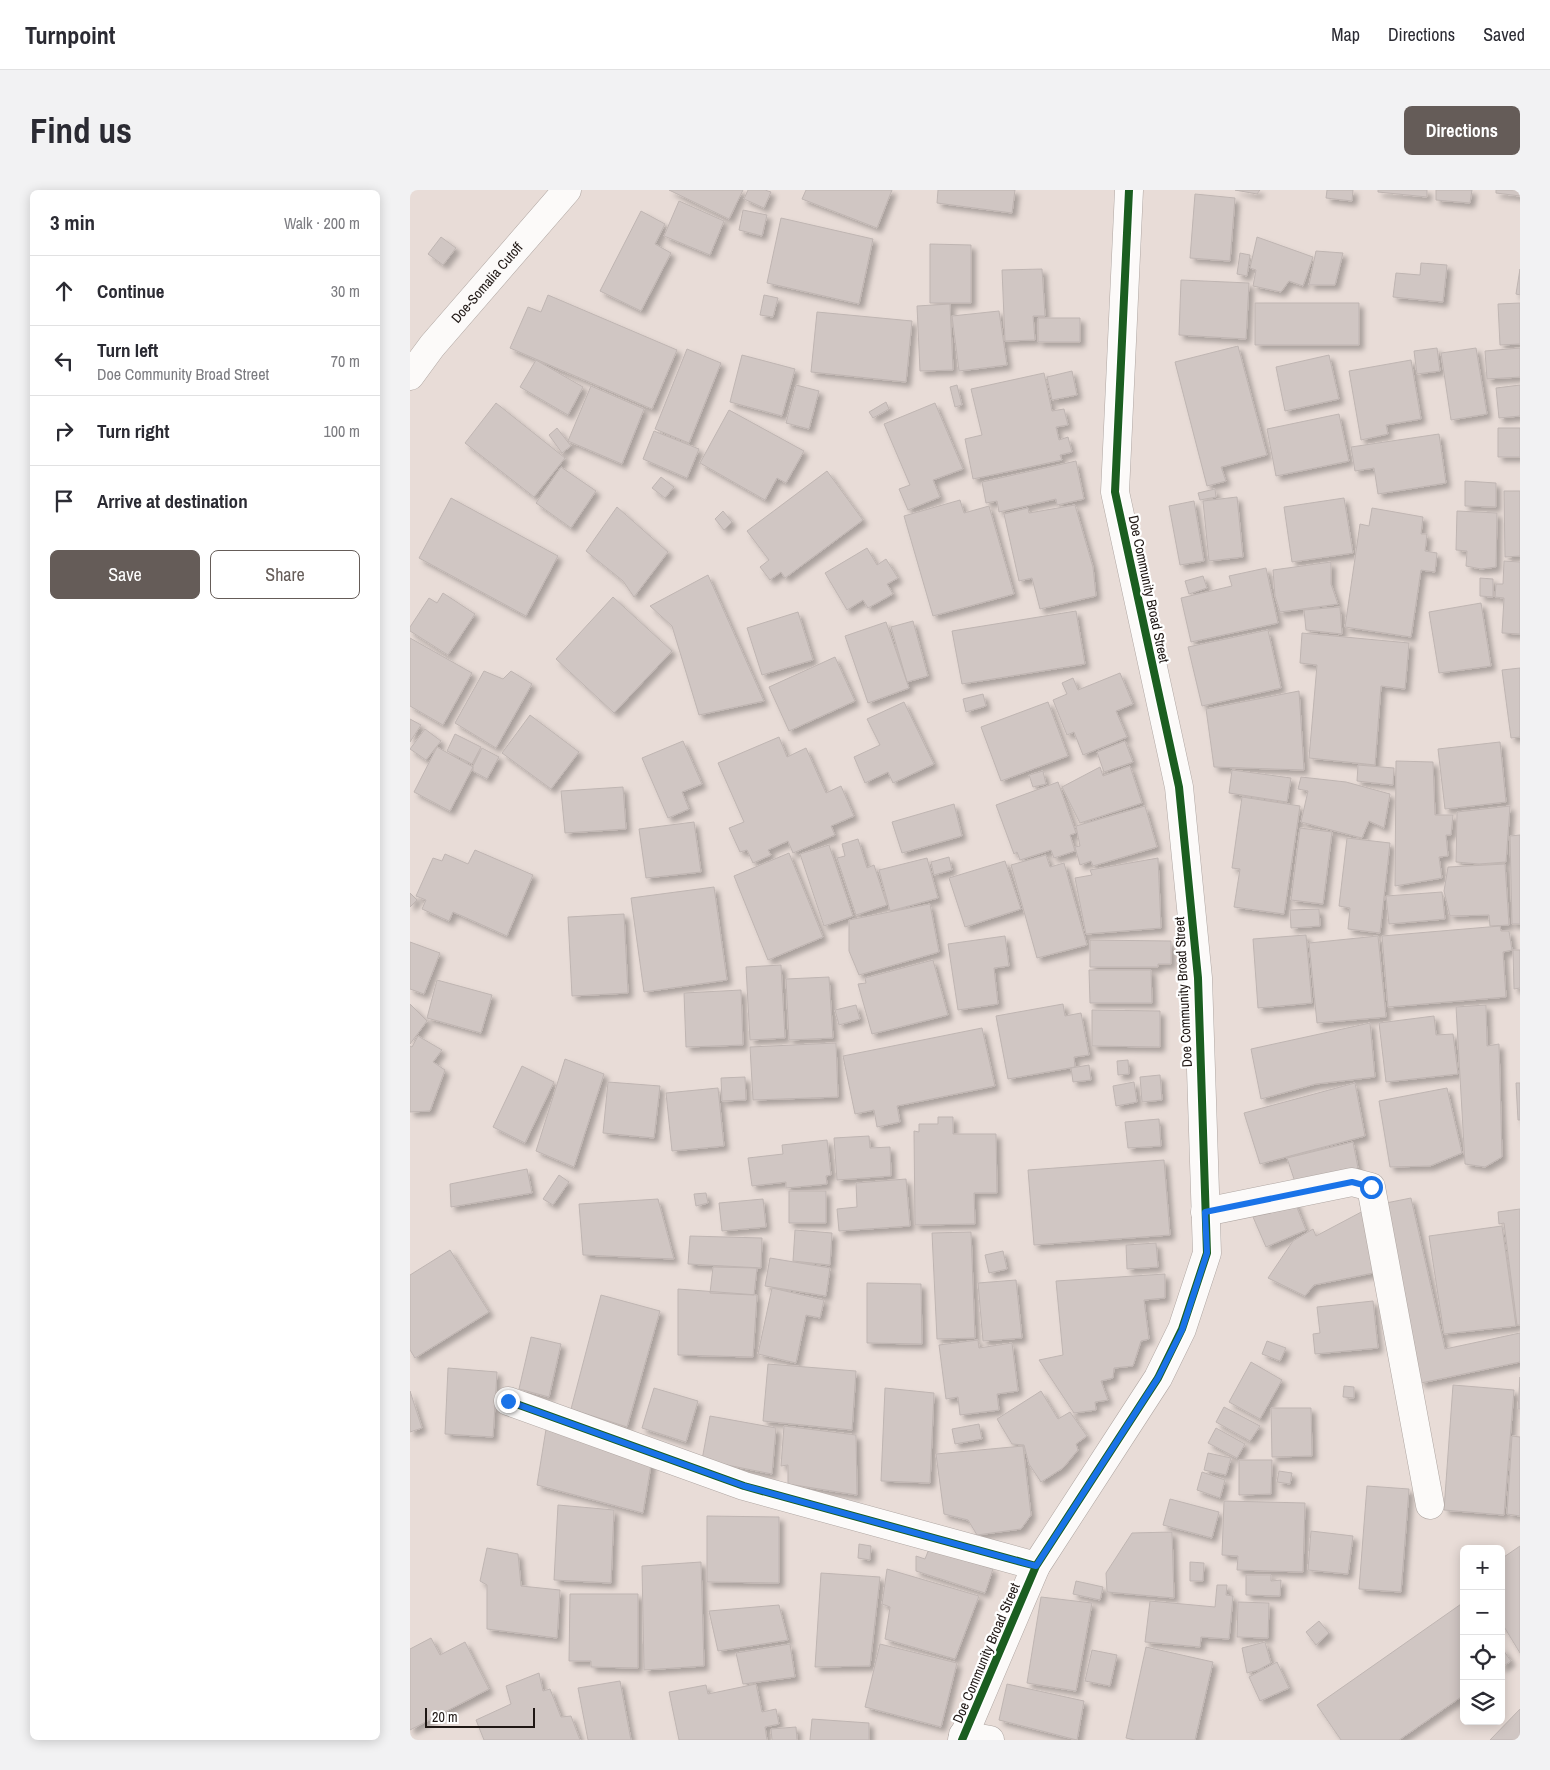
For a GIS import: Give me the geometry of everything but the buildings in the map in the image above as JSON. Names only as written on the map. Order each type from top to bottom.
[{"type":"street","name":"Doe-Somalia Cutoff","points":[[410,376],[432,346],[567,190]]},
{"type":"street","name":"Doe Community Broad Street","points":[[963,1738],[1036,1566],[1158,1378],[1182,1330],[1207,1253],[1198,978],[1179,787],[1115,492],[1129,190]]},
{"type":"street","points":[[1205,1212],[1352,1182],[1371,1187],[1430,1505]]},
{"type":"street","points":[[508,1401],[744,1486],[1036,1566]]},
{"type":"street","points":[[963,1738],[990,1740]]},
{"type":"cycle path","points":[[962,1740],[1036,1566],[1158,1378],[1182,1329],[1207,1253],[1198,978],[1179,787],[1115,492],[1129,190]]},
{"type":"cycle path","points":[[508,1401],[744,1486],[1036,1566]]},
{"type":"route","points":[[508,1401],[744,1486],[1036,1566],[1158,1378],[1182,1330],[1207,1253],[1205,1212],[1352,1182],[1371,1187]]}]
